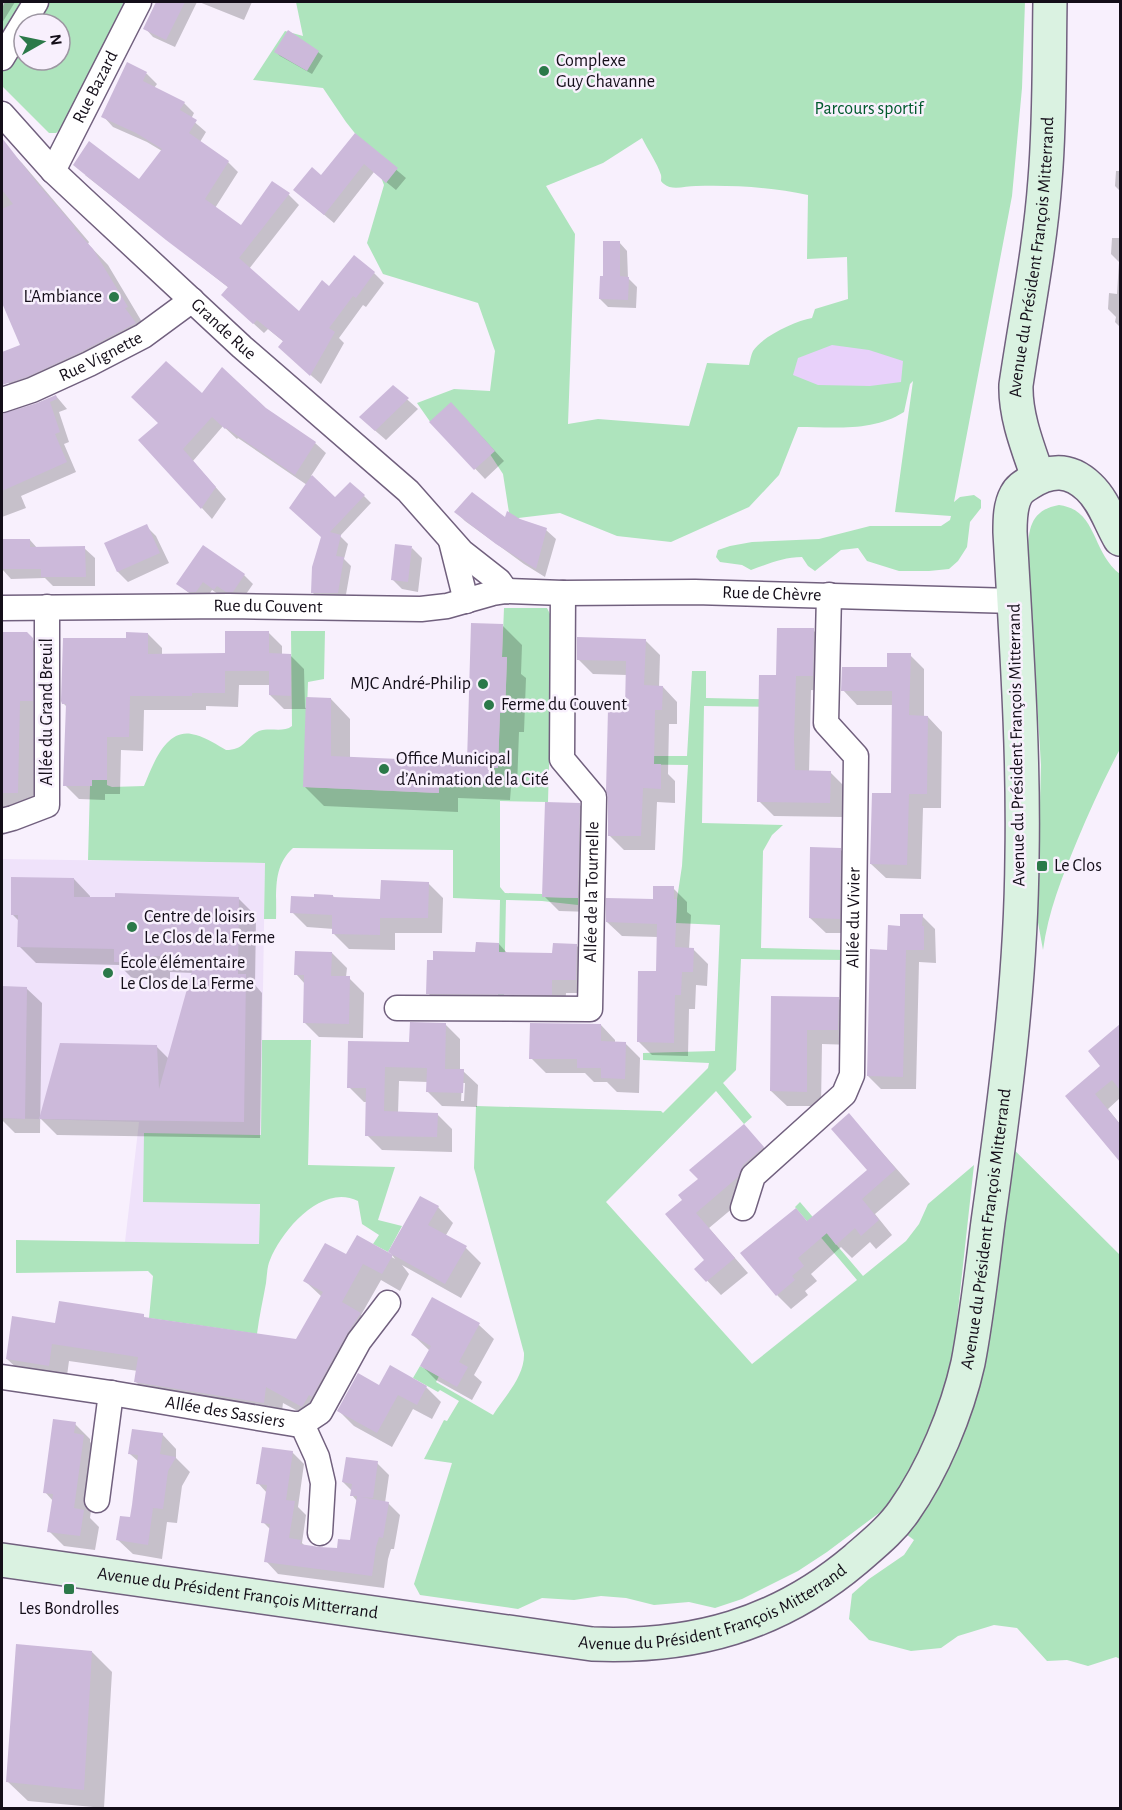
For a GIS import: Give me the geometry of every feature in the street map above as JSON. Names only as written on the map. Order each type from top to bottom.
[{"type":"street","points":[[2,58],[36,2]]},
{"type":"street","name":"Rue Bazard","points":[[53,171],[139,2]]},
{"type":"street","name":"Avenue du Président François Mitterrand","points":[[2,1560],[592,1644],[645,1645],[726,1631],[773,1612],[820,1586],[849,1565],[885,1533],[905,1509],[933,1461],[950,1422],[963,1380],[974,1324],[996,1167],[1017,979],[1022,870],[1021,776],[1010,532],[1012,507],[1016,495],[1022,487],[1038,477],[1016,399],[1045,181],[1050,2]]},
{"type":"street","name":"Grande Rue","points":[[2,114],[53,171],[242,346],[408,491],[462,552],[500,581],[506,591]]},
{"type":"street","name":"Rue Vignette","points":[[2,400],[32,390],[143,336],[192,300]]},
{"type":"street","points":[[1038,477],[1057,472],[1079,479],[1099,498],[1120,539]]},
{"type":"street","name":"Grande Rue","points":[[450,538],[466,601]]},
{"type":"street","name":"Rue de Chèvre","points":[[530,592],[694,592],[1014,602]]},
{"type":"street","name":"Rue du Couvent","points":[[2,608],[229,606],[422,609],[447,606],[493,593],[530,592]]},
{"type":"street","name":"Allée de la Tournelle","points":[[397,1008],[590,1009],[594,797],[562,759],[564,593]]},
{"type":"street","name":"Allée du Vivier","points":[[743,1208],[753,1176],[844,1094],[852,1075],[856,756],[826,723],[829,595]]},
{"type":"street","name":"Allée du Grand Breuil","points":[[2,820],[47,805],[47,608]]},
{"type":"street","name":"Allée des Sassiers","points":[[2,1377],[302,1424],[320,1412],[358,1341],[388,1304]]},
{"type":"street","points":[[97,1500],[111,1393]]},
{"type":"street","points":[[302,1424],[317,1457],[323,1483],[320,1533]]},
{"type":"shaded area","points":[[832,345],[869,350],[903,361],[901,382],[870,386],[818,385],[793,375],[798,358]]},
{"type":"shaded area","points":[[2,859],[265,863],[259,1244],[125,1242],[139,1122],[2,1118]]},
{"type":"green space","points":[[5,2],[124,2],[62,128],[56,133],[49,133],[2,86],[2,8]]},
{"type":"green space","name":"Parcours sportif","points":[[296,2],[1025,2],[1022,88],[1012,196],[954,502],[960,497],[974,495],[981,500],[981,508],[970,522],[967,547],[958,561],[949,569],[899,571],[867,561],[858,548],[841,550],[815,571],[802,557],[782,560],[751,570],[742,565],[720,562],[716,557],[718,550],[752,542],[819,539],[870,526],[941,526],[950,520],[951,516],[895,512],[913,381],[910,384],[904,412],[892,418],[866,426],[798,427],[779,475],[749,507],[671,542],[617,536],[560,513],[510,519],[503,474],[482,442],[431,423],[417,403],[454,389],[490,391],[495,351],[478,303],[383,274],[367,243],[384,185],[373,156],[323,88],[253,80],[285,31],[303,36]],"holes":[[[642,138],[659,170],[662,182],[667,186],[679,188],[738,186],[808,195],[807,259],[847,257],[848,299],[815,309],[812,318],[788,326],[764,340],[753,351],[749,365],[707,363],[689,426],[598,419],[568,424],[575,234],[546,186],[603,163]]]},
{"type":"green space","points":[[1059,505],[1072,508],[1081,515],[1088,523],[1104,555],[1120,574],[1120,749],[1092,806],[1066,868],[1052,908],[1043,950],[1037,917],[1041,765],[1028,546],[1030,530],[1036,516],[1042,511]]},
{"type":"green space","points":[[504,608],[547,608],[553,620],[548,802],[500,801],[500,887],[505,893],[578,898],[578,905],[506,900],[504,997],[498,997],[500,900],[453,898],[453,850],[293,848],[286,855],[279,872],[276,890],[276,919],[264,919],[265,863],[88,860],[92,780],[107,780],[107,785],[112,787],[144,786],[162,749],[176,736],[186,733],[208,740],[226,750],[241,746],[259,731],[285,729],[292,726],[291,631],[325,631],[324,679],[308,682],[304,787],[438,793],[439,779],[498,768],[500,713],[505,713],[507,657],[502,657]]},
{"type":"green space","points":[[692,671],[706,671],[706,698],[794,700],[795,707],[704,706],[702,823],[783,825],[772,835],[763,851],[761,948],[845,950],[845,960],[741,959],[736,1070],[723,1083],[752,1117],[744,1124],[716,1091],[606,1202],[752,1364],[857,1280],[795,1207],[800,1202],[863,1276],[906,1241],[919,1224],[928,1204],[974,1165],[952,1365],[937,1409],[916,1458],[905,1482],[894,1498],[883,1510],[827,1552],[798,1571],[742,1599],[715,1608],[689,1602],[654,1605],[626,1598],[601,1596],[574,1600],[542,1598],[518,1609],[420,1595],[414,1584],[452,1463],[424,1459],[444,1420],[447,1421],[459,1401],[413,1378],[420,1366],[439,1376],[436,1382],[493,1415],[518,1378],[524,1353],[474,1168],[476,1106],[661,1111],[663,1113],[708,1068],[709,1063],[643,1060],[643,1053],[715,1051],[720,925],[676,923],[688,765],[607,764],[607,756],[687,756]]},
{"type":"green space","points":[[262,1040],[311,1040],[308,1165],[395,1167],[378,1220],[402,1226],[388,1252],[373,1244],[379,1235],[362,1224],[358,1201],[344,1197],[331,1198],[305,1212],[284,1236],[270,1260],[257,1334],[149,1318],[153,1276],[148,1271],[16,1273],[16,1240],[259,1244],[260,1204],[143,1202],[144,1133],[261,1135]]},
{"type":"green space","points":[[1000,1136],[1120,1255],[1120,1659],[1116,1657],[1088,1666],[1067,1660],[1047,1661],[1017,1628],[994,1625],[958,1636],[941,1648],[911,1651],[869,1640],[849,1619],[852,1594],[869,1579],[904,1555],[914,1540],[894,1525],[933,1461]]},
{"type":"building","points":[[156,2],[185,2],[166,40],[143,29]]},
{"type":"building","points":[[288,30],[319,51],[307,71],[274,52]]},
{"type":"building","points":[[127,62],[147,72],[143,81],[185,102],[180,110],[197,120],[189,133],[229,161],[205,199],[241,225],[272,181],[290,193],[239,258],[299,311],[322,280],[329,286],[354,255],[375,272],[356,298],[353,296],[329,328],[335,332],[310,376],[278,347],[283,341],[257,320],[253,324],[221,295],[228,287],[73,165],[89,141],[139,179],[162,149],[136,133],[101,117]]},
{"type":"building","points":[[355,133],[398,168],[386,183],[364,164],[324,215],[293,190],[312,167],[321,175]]},
{"type":"building","points":[[2,138],[93,249],[128,307],[125,308],[136,323],[27,377],[2,385],[2,352],[20,345],[2,303],[2,209],[13,204],[2,190]]},
{"type":"building","points":[[603,241],[620,241],[620,276],[629,277],[628,300],[599,299],[600,276],[603,276]]},
{"type":"building","points":[[166,361],[202,393],[222,367],[266,408],[316,442],[295,475],[225,429],[212,417],[183,449],[216,487],[201,509],[138,440],[158,423],[131,397]]},
{"type":"building","points":[[393,385],[409,398],[375,431],[359,417]]},
{"type":"building","points":[[56,395],[57,399],[50,402],[60,432],[55,434],[67,462],[2,491],[2,414]]},
{"type":"building","points":[[451,402],[495,451],[474,470],[429,422]]},
{"type":"building","points":[[312,475],[335,497],[350,482],[365,495],[330,532],[341,535],[336,556],[344,557],[338,593],[311,593],[312,567],[321,537],[289,508]]},
{"type":"building","points":[[472,492],[505,517],[507,511],[520,519],[547,528],[536,569],[496,544],[454,512]]},
{"type":"building","points":[[147,524],[160,553],[117,572],[104,543]]},
{"type":"building","points":[[2,539],[30,539],[30,547],[85,546],[86,577],[41,577],[41,569],[2,569]]},
{"type":"building","points":[[395,544],[412,546],[408,582],[391,580]]},
{"type":"building","points":[[203,545],[245,574],[233,592],[226,592],[217,586],[214,590],[203,582],[196,592],[188,592],[176,584]]},
{"type":"building","name":"Ferme du Couvent","points":[[471,623],[503,624],[502,657],[507,657],[505,713],[500,713],[498,768],[492,768],[491,781],[439,779],[439,793],[303,787],[306,697],[331,698],[331,756],[467,762]]},
{"type":"building","points":[[777,628],[814,628],[813,676],[796,676],[795,770],[831,771],[830,803],[757,802],[759,675],[776,675]]},
{"type":"building","points":[[225,631],[269,631],[269,653],[291,654],[291,696],[269,695],[269,671],[225,671],[225,693],[192,693],[192,696],[130,696],[129,737],[107,737],[107,780],[92,780],[92,786],[63,786],[66,704],[62,704],[61,701],[63,638],[126,638],[126,632],[148,633],[148,654],[225,653]]},
{"type":"building","points":[[2,632],[27,632],[33,638],[33,701],[20,701],[18,793],[2,793]]},
{"type":"building","points":[[577,637],[646,639],[644,685],[663,686],[662,710],[655,710],[654,764],[661,764],[661,789],[643,788],[641,836],[608,836],[606,791],[608,709],[625,709],[626,661],[577,660]]},
{"type":"building","points":[[887,653],[911,653],[909,715],[928,716],[927,794],[909,794],[907,865],[870,864],[872,793],[891,793],[892,691],[841,691],[842,667],[887,667]]},
{"type":"building","points":[[545,802],[580,803],[578,898],[542,897]]},
{"type":"building","points":[[810,847],[841,848],[840,919],[809,918]]},
{"type":"building","points":[[11,877],[74,878],[74,897],[115,897],[115,893],[239,897],[238,974],[246,974],[244,1122],[39,1119],[60,1043],[157,1045],[159,1089],[196,957],[153,956],[154,963],[114,962],[114,949],[17,947],[18,915],[11,915]]},
{"type":"building","points":[[381,880],[429,882],[428,918],[380,918],[380,935],[332,934],[332,915],[290,913],[291,896],[314,897],[314,894],[380,899]]},
{"type":"building","points":[[653,886],[674,886],[674,899],[677,899],[675,947],[694,948],[693,972],[682,972],[681,995],[675,995],[674,1043],[637,1042],[638,971],[656,971],[657,924],[606,922],[606,898],[653,899]]},
{"type":"building","points":[[900,914],[923,914],[922,926],[924,926],[924,950],[906,950],[903,1077],[867,1076],[870,949],[887,950],[888,925],[900,926]]},
{"type":"building","points":[[476,942],[499,943],[499,952],[552,953],[553,943],[577,944],[576,980],[552,980],[552,995],[426,994],[427,960],[433,960],[433,951],[475,952]]},
{"type":"building","points":[[295,951],[332,952],[331,976],[350,976],[349,1024],[303,1023],[304,975],[294,975]]},
{"type":"building","points":[[2,986],[27,987],[25,1119],[2,1118]]},
{"type":"building","points":[[771,996],[839,997],[838,1030],[807,1030],[807,1092],[770,1091]]},
{"type":"building","points":[[410,1022],[446,1023],[445,1069],[464,1069],[463,1093],[426,1092],[427,1068],[385,1067],[384,1111],[438,1113],[437,1137],[365,1136],[366,1088],[347,1088],[348,1041],[409,1042]]},
{"type":"building","points":[[530,1023],[601,1024],[601,1041],[626,1042],[625,1079],[601,1078],[601,1068],[577,1068],[577,1059],[529,1059]]},
{"type":"building","points":[[1120,1024],[1120,1090],[1112,1080],[1095,1094],[1120,1124],[1120,1162],[1065,1096],[1100,1066],[1088,1051]]},
{"type":"building","points":[[849,1113],[896,1169],[862,1199],[879,1220],[861,1236],[855,1228],[836,1245],[827,1233],[798,1258],[804,1266],[792,1276],[795,1280],[776,1296],[740,1253],[796,1208],[807,1221],[867,1170],[831,1129]]},
{"type":"building","points":[[744,1124],[764,1147],[743,1165],[738,1177],[696,1213],[735,1258],[706,1282],[694,1269],[704,1260],[665,1214],[682,1200],[678,1195],[698,1179],[689,1170]]},
{"type":"building","points":[[420,1196],[439,1206],[428,1225],[467,1246],[445,1284],[388,1252]]},
{"type":"building","points":[[357,1235],[393,1255],[382,1274],[363,1264],[342,1302],[361,1313],[312,1397],[309,1395],[302,1407],[266,1387],[264,1403],[134,1382],[138,1357],[52,1344],[49,1366],[6,1359],[12,1316],[55,1323],[59,1301],[144,1314],[144,1317],[296,1339],[323,1292],[303,1281],[325,1243],[346,1254]]},
{"type":"building","points":[[432,1297],[480,1323],[459,1362],[468,1367],[457,1387],[420,1366],[431,1346],[411,1335]]},
{"type":"building","points":[[390,1365],[427,1386],[417,1405],[398,1395],[377,1433],[337,1411],[358,1373],[379,1385]]},
{"type":"building","points":[[53,1419],[76,1422],[74,1433],[84,1435],[74,1508],[84,1510],[80,1536],[47,1532],[53,1494],[43,1493]]},
{"type":"building","points":[[132,1429],[163,1433],[160,1454],[176,1457],[168,1471],[163,1509],[153,1508],[148,1545],[116,1540],[120,1516],[130,1517],[132,1505],[138,1455],[128,1454]]},
{"type":"building","points":[[262,1447],[293,1451],[286,1500],[295,1501],[289,1538],[301,1540],[300,1544],[319,1547],[337,1548],[338,1539],[350,1540],[357,1496],[350,1496],[352,1484],[342,1482],[346,1457],[378,1461],[373,1498],[361,1497],[389,1502],[383,1538],[379,1537],[376,1547],[372,1576],[264,1562],[270,1524],[261,1523],[267,1485],[256,1484]]},
{"type":"building","points":[[16,1644],[92,1651],[84,1790],[6,1782]]},
{"type":"place","name":"Complexe Guy Chavanne","points":[[544,71]]},
{"type":"place","name":"L'Ambiance","points":[[114,297]]},
{"type":"place","name":"MJC André-Philip","points":[[483,684]]},
{"type":"place","name":"Ferme du Couvent","points":[[489,705]]},
{"type":"place","name":"Office Municipal d’Animation de la Cité","points":[[384,769]]},
{"type":"place","name":"Le Clos","points":[[1042,866]]},
{"type":"place","name":"Centre de loisirs Le Clos de la Ferme","points":[[132,927]]},
{"type":"place","name":"École élémentaire Le Clos de La Ferme","points":[[108,973]]},
{"type":"place","name":"Les Bondrolles","points":[[69,1589]]}]
